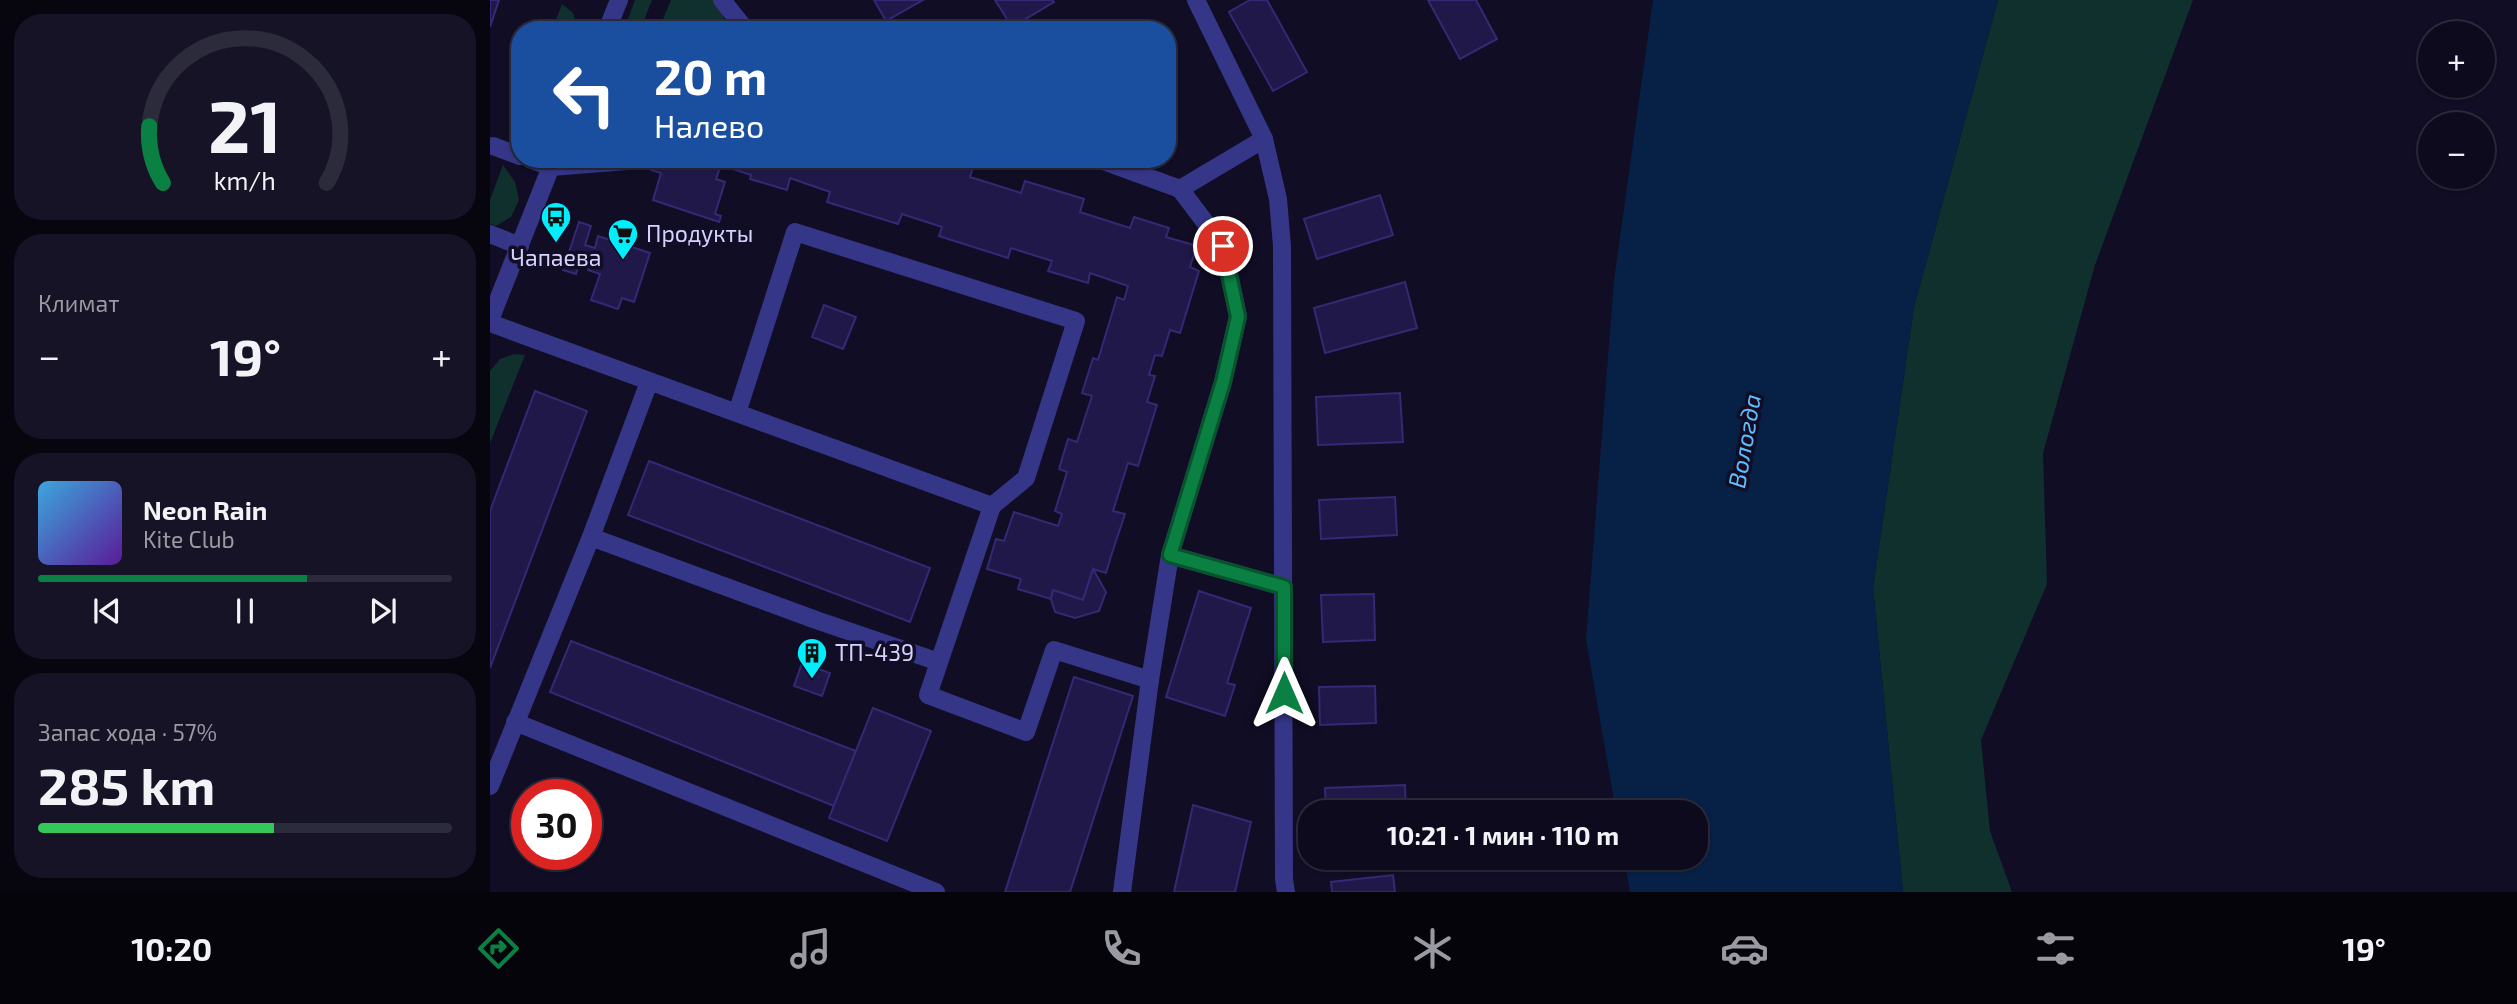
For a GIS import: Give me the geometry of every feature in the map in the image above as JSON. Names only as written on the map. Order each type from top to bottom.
[{"type":"street","points":[[722,0],[739,21]]},
{"type":"street","points":[[1196,0],[1264,139],[1278,199],[1282,246],[1286,892]]},
{"type":"street","points":[[609,21],[612,2]]},
{"type":"street","points":[[1180,189],[1264,139]]},
{"type":"street","points":[[493,146],[511,153]]},
{"type":"street","points":[[551,168],[490,321],[649,382],[992,506]]},
{"type":"street","points":[[1122,892],[1150,680],[1170,555],[1223,382],[1238,317],[1223,246],[1180,189],[1123,168]]},
{"type":"street","points":[[737,414],[795,232],[1076,321],[1026,478],[992,506],[928,695],[1026,732],[1054,650],[1150,680]]},
{"type":"street","points":[[490,234],[520,246]]},
{"type":"street","points":[[490,786],[591,537],[649,382]]},
{"type":"street","points":[[591,537],[939,662]]},
{"type":"street","points":[[1170,555],[1284,587]]},
{"type":"street","points":[[515,722],[936,892]]},
{"type":"green space","points":[[635,0],[652,0],[644,21],[627,21]]},
{"type":"green space","points":[[671,0],[714,0],[724,13],[724,21],[662,21]]},
{"type":"green space","points":[[1998,0],[2193,0],[2095,265],[2043,453],[2047,584],[1981,740],[1990,831],[2012,892],[1903,892],[1873,588],[1914,307]]},
{"type":"green space","points":[[562,4],[573,13],[575,21],[555,21]]},
{"type":"green space","points":[[503,165],[515,182],[519,200],[511,217],[496,226],[490,224],[490,200]]},
{"type":"green space","points":[[514,354],[525,355],[490,443],[490,371],[500,359]]},
{"type":"water","name":"Вологда","points":[[1653,0],[1998,0],[1914,307],[1873,588],[1903,892],[1630,892],[1626,870],[1708,870],[1708,800],[1614,800],[1586,639],[1614,280]]},
{"type":"building","points":[[490,0],[499,0],[490,27]]},
{"type":"building","points":[[874,0],[923,0],[886,21]]},
{"type":"building","points":[[995,0],[1054,2],[1022,21],[1008,21]]},
{"type":"building","points":[[1250,0],[1267,0],[1307,72],[1273,91],[1229,12]]},
{"type":"building","points":[[1428,0],[1476,0],[1497,39],[1460,59]]},
{"type":"building","points":[[720,168],[716,179],[725,182],[715,214],[721,216],[719,222],[653,200],[661,173],[651,170]]},
{"type":"building","points":[[730,168],[973,168],[970,177],[1021,193],[1025,181],[1084,199],[1080,212],[1130,228],[1134,217],[1169,228],[1166,237],[1197,246],[1190,267],[1199,271],[1180,333],[1170,330],[1162,356],[1155,355],[1149,375],[1155,376],[1147,402],[1157,405],[1138,466],[1128,463],[1113,511],[1125,514],[1106,573],[1093,569],[1083,600],[1053,590],[1051,599],[1018,589],[1021,579],[987,569],[996,539],[1004,541],[1014,512],[1058,526],[1062,514],[1055,511],[1067,472],[1059,469],[1068,439],[1077,442],[1092,396],[1082,393],[1093,358],[1098,360],[1117,297],[1124,300],[1128,286],[1090,273],[1088,283],[1048,271],[1052,261],[1011,248],[1008,258],[939,236],[942,227],[902,214],[898,224],[827,202],[830,192],[790,178],[787,190],[750,179],[751,175]]},
{"type":"building","points":[[1380,195],[1393,235],[1317,259],[1304,219]]},
{"type":"building","points":[[579,222],[591,226],[585,245],[595,248],[598,236],[650,253],[634,302],[622,298],[618,309],[591,300],[600,274],[588,270],[591,260],[581,257],[576,274],[563,270]]},
{"type":"building","points":[[1405,282],[1417,328],[1325,353],[1314,308]]},
{"type":"building","points":[[824,305],[856,317],[843,349],[812,337]]},
{"type":"building","points":[[535,391],[587,411],[490,668],[490,511]]},
{"type":"building","points":[[1400,393],[1403,442],[1318,445],[1316,397]]},
{"type":"building","points":[[649,461],[930,568],[910,622],[628,515]]},
{"type":"building","points":[[1395,497],[1397,535],[1321,539],[1319,500]]},
{"type":"building","points":[[1093,569],[1106,592],[1099,611],[1075,618],[1055,612],[1051,599],[1053,590],[1083,600]]},
{"type":"building","points":[[1199,591],[1251,608],[1227,683],[1235,685],[1225,716],[1166,697]]},
{"type":"building","points":[[1374,594],[1375,640],[1323,642],[1321,595]]},
{"type":"building","points":[[571,641],[856,751],[834,806],[550,692]]},
{"type":"building","name":"ТП-439","points":[[802,663],[830,673],[822,696],[794,686]]},
{"type":"building","points":[[1074,677],[1133,696],[1070,892],[1005,892]]},
{"type":"building","points":[[1375,686],[1376,723],[1320,725],[1319,687]]},
{"type":"building","points":[[873,708],[931,731],[887,841],[829,818]]},
{"type":"building","points":[[1405,785],[1406,800],[1326,800],[1325,788]]},
{"type":"building","points":[[1193,805],[1251,822],[1235,892],[1174,892]]},
{"type":"building","points":[[1393,875],[1395,892],[1332,892],[1331,882]]},
{"type":"place","name":"Чапаева","points":[[556,244]]},
{"type":"place","name":"Продукты","points":[[623,261]]},
{"type":"place","name":"ТП-439","points":[[812,680]]},
{"type":"route","points":[[1223,246],[1238,317],[1223,382],[1170,555],[1284,587],[1284,693]]}]
